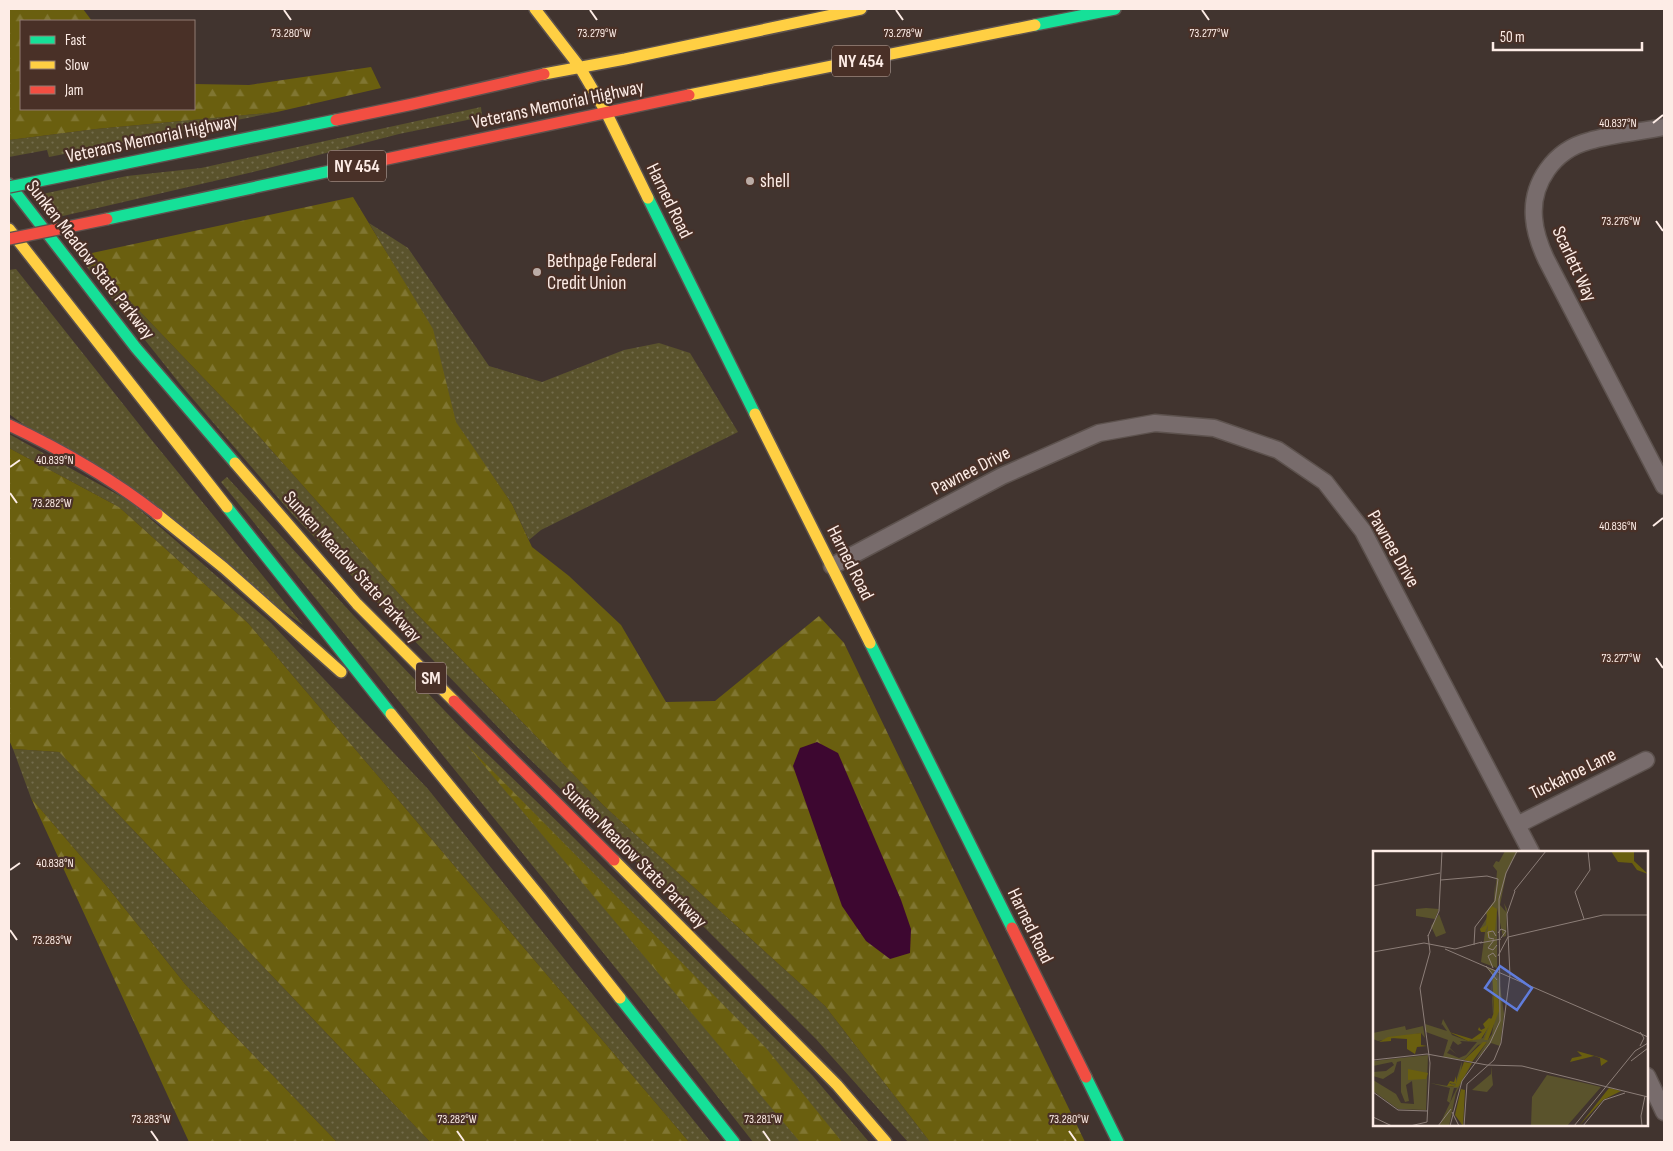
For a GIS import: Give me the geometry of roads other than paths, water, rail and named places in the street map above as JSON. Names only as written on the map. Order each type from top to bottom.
[{"type":"main road","name":"Harned Road","points":[[535,9],[579,66],[606,112],[698,301],[1118,1142]]},
{"type":"main road","name":"Veterans Memorial Highway","points":[[9,185],[88,171],[413,104],[530,76],[625,59],[860,9]]},
{"type":"main road","name":"Veterans Memorial Highway","points":[[9,239],[606,112],[1115,9]]},
{"type":"main road","name":"Sunken Meadow State Parkway","points":[[9,185],[136,348],[357,604],[837,1085],[886,1142]]},
{"type":"main road","points":[[9,228],[396,721],[541,898],[734,1142]]},
{"type":"main road","points":[[9,425],[31,434],[123,487],[186,535],[396,721]]},
{"type":"street","name":"Scarlett Way","points":[[1664,127],[1588,141],[1568,149],[1551,163],[1538,186],[1534,201],[1534,219],[1538,240],[1546,259],[1664,486]]},
{"type":"street","name":"Pawnee Drive","points":[[832,566],[1002,476],[1099,433],[1155,423],[1214,428],[1278,450],[1325,482],[1363,531],[1530,851]]},
{"type":"street","name":"Tuckahoe Lane","points":[[1517,824],[1646,760]]},
{"type":"street","points":[[1648,1077],[1660,1090],[1664,1112]]},
{"type":"place","name":"shell","points":[[750,181]]},
{"type":"place","name":"Bethpage Federal Credit Union","points":[[537,272]]}]
